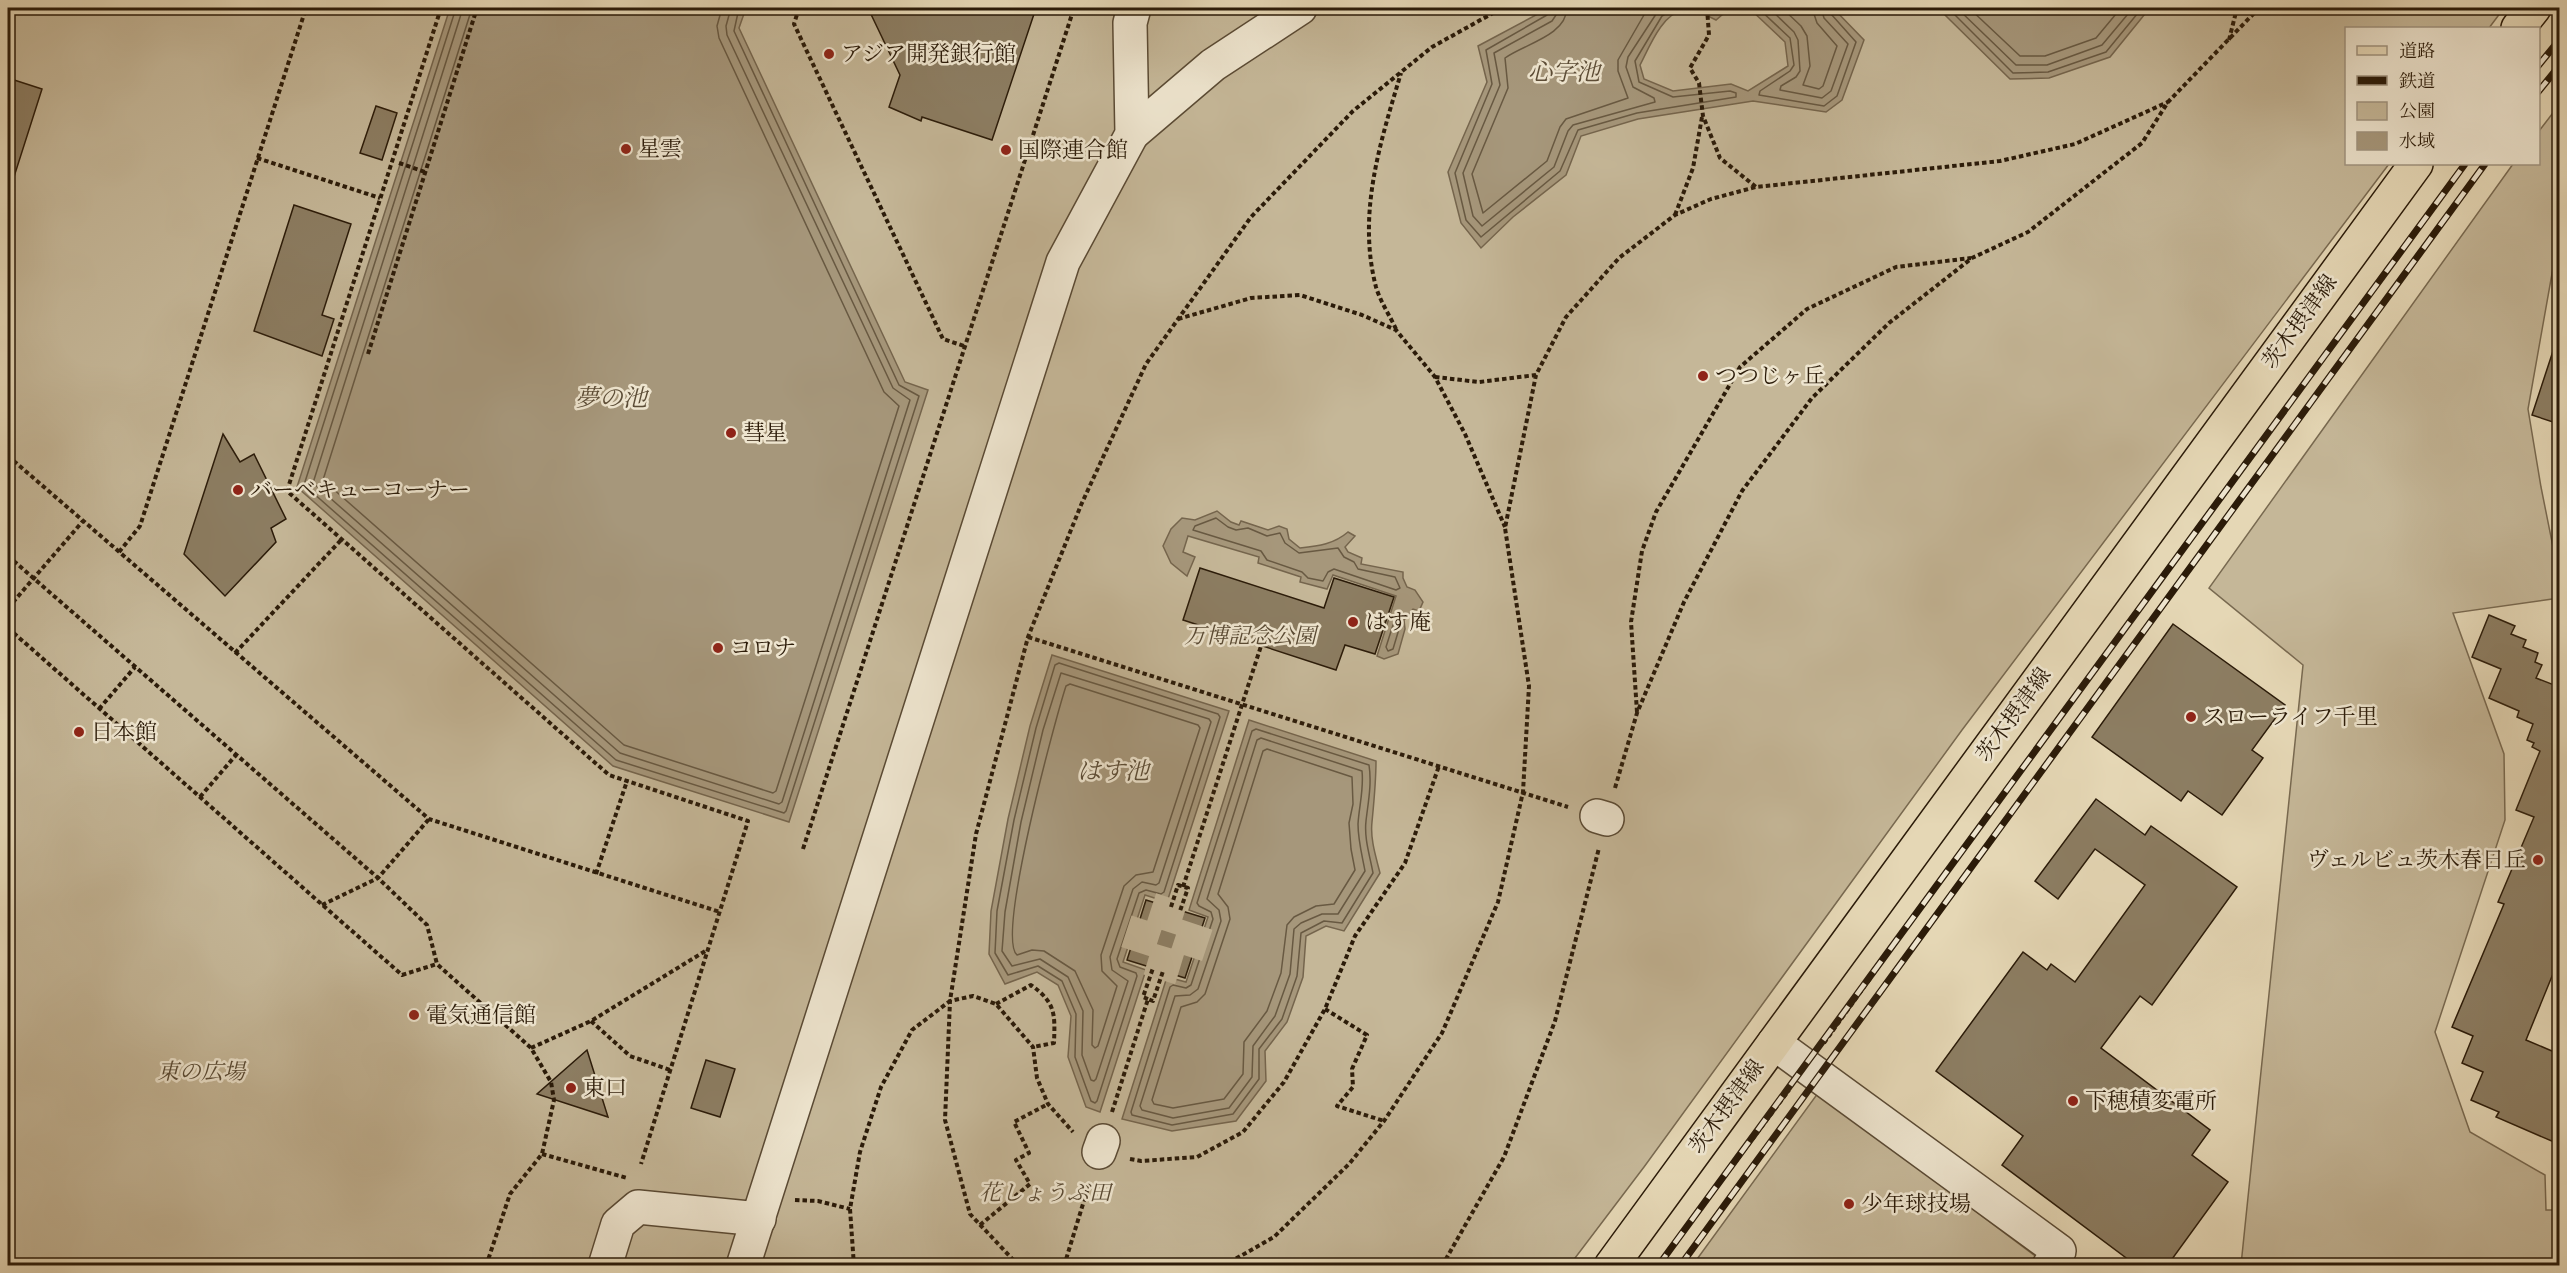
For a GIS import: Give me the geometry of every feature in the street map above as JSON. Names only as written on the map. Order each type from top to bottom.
[{"type":"main road","points":[[2519,27],[2534,8]]},
{"type":"main road","name":"茨木摂津線","points":[[1611,1266],[2415,165]]},
{"type":"street","points":[[1132,134],[1130,23],[1134,8]]},
{"type":"street","points":[[743,1266],[1063,262],[1132,134],[1213,65],[1300,8]]},
{"type":"street","points":[[1774,1043],[2059,1251],[2049,1266]]},
{"type":"street","points":[[605,1266],[618,1224],[638,1207],[762,1208]]},
{"type":"path","points":[[119,552],[140,526],[306,8]]},
{"type":"path","points":[[441,8],[286,492],[609,775],[748,821],[641,1164]]},
{"type":"path","points":[[368,354],[477,8]]},
{"type":"path","points":[[799,8],[794,24],[943,339],[964,346]]},
{"type":"path","points":[[803,849],[1074,8]]},
{"type":"path","points":[[1019,1266],[970,1214],[945,1120],[950,1001],[976,834],[1028,637],[1081,506],[1146,364],[1251,217],[1353,111],[1432,47],[1502,8]]},
{"type":"path","points":[[1707,8],[1709,35],[1690,68],[1699,83],[1703,116],[1720,158],[1756,187]]},
{"type":"path","points":[[2229,41],[2237,8]]},
{"type":"path","points":[[1442,1266],[1504,1157],[1555,1021],[1602,817],[1637,713],[1684,602],[1742,491],[1812,398],[1888,323],[1972,258],[2028,232],[2142,143],[2168,102],[2259,8]]},
{"type":"path","points":[[2540,63],[2559,38]]},
{"type":"path","points":[[1223,1266],[1274,1237],[1349,1164],[1384,1121],[1442,1033],[1493,913],[1523,792],[1529,686],[1505,528],[1465,434],[1434,377],[1396,330],[1377,288],[1367,220],[1380,144],[1401,72]]},
{"type":"path","points":[[1505,528],[1536,375],[1566,317],[1619,258],[1675,215],[1711,199],[1756,187],[2000,161],[2075,144],[2168,102]]},
{"type":"path","points":[[1675,215],[1693,168],[1703,116]]},
{"type":"path","points":[[257,158],[380,198]]},
{"type":"path","points":[[399,163],[425,172]]},
{"type":"path","points":[[1658,1266],[1806,1067],[1974,833],[2463,165]]},
{"type":"path","points":[[1637,713],[1631,622],[1642,551],[1656,512],[1740,366],[1807,309],[1896,267],[1972,258]]},
{"type":"path","points":[[1178,320],[1251,298],[1300,294],[1362,315],[1396,330]]},
{"type":"path","points":[[1434,377],[1479,382],[1536,375]]},
{"type":"path","points":[[8,456],[429,819],[720,912]]},
{"type":"path","points":[[8,608],[82,521]]},
{"type":"path","points":[[235,653],[341,540]]},
{"type":"path","points":[[8,556],[378,878],[427,926],[437,964],[531,1048],[551,1082],[554,1100],[542,1154],[510,1194],[486,1266]]},
{"type":"path","points":[[8,628],[402,975],[437,964]]},
{"type":"path","points":[[1028,637],[1537,797]]},
{"type":"path","points":[[1183,887],[1261,646]]},
{"type":"path","points":[[99,709],[135,667]]},
{"type":"path","points":[[200,797],[236,755]]},
{"type":"path","points":[[854,1266],[850,1209],[860,1152],[881,1087],[912,1030],[950,1001],[974,996],[996,1004],[1033,1047],[1037,1078],[1048,1104],[1073,1132],[1101,1146],[1141,1161],[1197,1157],[1243,1132],[1284,1082],[1325,1009],[1355,936],[1405,863],[1439,766]]},
{"type":"path","points":[[596,874],[627,781]]},
{"type":"path","points":[[321,905],[378,878],[429,819]]},
{"type":"path","points":[[1171,907],[1178,885],[1188,888],[1180,910]]},
{"type":"path","points":[[531,1048],[591,1021],[708,950]]},
{"type":"path","points":[[1153,968],[1143,997],[1153,1001],[1163,971]]},
{"type":"path","points":[[996,1004],[1031,985],[1047,997],[1054,1016],[1054,1043],[1033,1047]]},
{"type":"path","points":[[1064,1266],[1148,999]]},
{"type":"path","points":[[1325,1009],[1366,1035],[1352,1069],[1353,1087],[1337,1106],[1384,1121]]},
{"type":"path","points":[[591,1021],[630,1056],[670,1070]]},
{"type":"path","points":[[980,1225],[1030,1184],[1016,1160],[1029,1153],[1014,1122],[1048,1104]]},
{"type":"path","points":[[762,1208],[818,1201],[850,1209]]},
{"type":"green space","name":"万博記念公園","points":[[8,8],[2504,8],[2490,27],[2345,27],[2345,165],[2388,165],[1962,730],[1644,1167],[1569,1266],[8,1265]]},
{"type":"green space","points":[[2559,105],[2559,255],[2553,268],[2528,409],[2559,577],[2559,598],[2453,613],[2504,754],[2505,820],[2435,1032],[2470,1132],[2545,1175],[2546,1210],[2559,1210],[2559,1265],[2241,1265],[2303,665],[2209,588],[2512,165],[2540,165],[2540,130]]},
{"type":"green space","points":[[1818,1093],[2038,1258],[2033,1266],[1692,1266]]},
{"type":"water","name":"夢の池","points":[[450,8],[746,8],[739,28],[905,382],[928,390],[789,822],[613,766],[297,487]]},
{"type":"water","name":"心字池","points":[[1549,8],[1730,8],[1716,20],[1705,14],[1684,10],[1669,17],[1657,32],[1640,65],[1644,79],[1673,91],[1731,84],[1748,91],[1788,66],[1785,42],[1749,8],[1833,8],[1864,40],[1842,100],[1826,112],[1753,101],[1638,119],[1581,136],[1566,175],[1513,217],[1481,248],[1461,223],[1448,172],[1487,82],[1478,46]]},
{"type":"water","points":[[1941,8],[2149,9],[2110,57],[2049,78],[2010,79],[1945,15]]},
{"type":"water","points":[[1217,511],[1239,525],[1241,521],[1268,530],[1279,526],[1287,529],[1289,539],[1300,548],[1326,544],[1348,532],[1355,536],[1345,547],[1348,552],[1362,558],[1361,564],[1403,572],[1407,587],[1415,590],[1423,602],[1419,611],[1413,609],[1404,620],[1405,629],[1398,654],[1384,659],[1377,656],[1396,596],[1333,575],[1327,589],[1300,582],[1301,577],[1258,563],[1259,557],[1188,536],[1183,552],[1195,557],[1187,576],[1171,563],[1163,546],[1171,529],[1182,518],[1195,520]]},
{"type":"water","name":"はす池","points":[[1052,655],[1229,711],[1167,902],[1145,895],[1123,962],[1146,970],[1100,1112],[1086,1107],[1068,1057],[1071,1016],[1058,985],[1037,972],[1005,984],[989,954],[991,911],[1008,819],[1030,726]]},
{"type":"water","points":[[1249,720],[1376,761],[1372,835],[1380,873],[1344,931],[1326,926],[1306,936],[1303,977],[1287,1022],[1265,1051],[1266,1081],[1236,1121],[1172,1131],[1122,1119],[1167,977],[1186,982],[1208,917],[1189,910]]},
{"type":"building","points":[[868,8],[1036,8],[992,140],[922,117],[921,121],[889,107],[900,75]]},
{"type":"building","points":[[8,78],[42,89],[13,180],[8,179]]},
{"type":"building","points":[[376,106],[397,113],[382,160],[360,153]]},
{"type":"building","points":[[294,205],[351,224],[322,315],[334,319],[322,356],[254,331]]},
{"type":"building","points":[[2555,345],[2559,346],[2559,424],[2532,415]]},
{"type":"building","name":"バーベキューコーナー","points":[[223,434],[240,462],[254,454],[286,519],[271,528],[276,542],[225,596],[184,554]]},
{"type":"building","points":[[1200,568],[1324,608],[1334,578],[1394,597],[1375,654],[1345,645],[1336,670],[1183,620]]},
{"type":"building","name":"ヴェルビュ茨木春日丘","points":[[2489,615],[2515,626],[2511,634],[2526,640],[2523,647],[2538,653],[2535,662],[2542,665],[2536,678],[2559,687],[2559,959],[2526,1040],[2559,1054],[2559,1128],[2554,1142],[2496,1117],[2499,1112],[2471,1100],[2483,1072],[2462,1063],[2473,1036],[2452,1027],[2504,904],[2498,902],[2534,817],[2516,810],[2540,751],[2532,747],[2534,743],[2527,740],[2533,724],[2517,717],[2519,711],[2489,698],[2501,669],[2472,657]]},
{"type":"building","name":"スローライフ千里","points":[[2173,624],[2285,705],[2252,750],[2263,758],[2222,815],[2188,791],[2181,801],[2092,737]]},
{"type":"building","name":"下穂積変電所","points":[[2096,799],[2145,835],[2151,826],[2237,887],[2152,1005],[2140,996],[2101,1048],[2210,1130],[2192,1155],[2228,1182],[2167,1266],[2137,1266],[2002,1165],[2023,1136],[1936,1071],[2023,952],[2047,970],[2051,964],[2075,982],[2145,885],[2095,849],[2058,899],[2035,881]]},
{"type":"building","points":[[1146,900],[1205,918],[1185,978],[1127,960]]},
{"type":"building","name":"東口","points":[[587,1050],[608,1117],[537,1094]]},
{"type":"building","points":[[706,1060],[735,1069],[720,1117],[691,1108]]},
{"type":"tunnel","points":[[1151,909],[1197,924],[1182,969],[1136,955],[1151,909]]},
{"type":"railway","points":[[2540,64],[2560,39]]},
{"type":"railway","points":[[2540,90],[2560,65]]},
{"type":"railway","points":[[1658,1266],[2464,165]]},
{"type":"railway","points":[[1680,1266],[2484,165]]},
{"type":"place","name":"アジア開発銀行館","points":[[829,54]]},
{"type":"place","name":"星雲","points":[[626,149]]},
{"type":"place","name":"国際連合館","points":[[1006,150]]},
{"type":"place","name":"つつじヶ丘","points":[[1703,376]]},
{"type":"place","name":"彗星","points":[[731,433]]},
{"type":"place","name":"バーベキューコーナー","points":[[238,490]]},
{"type":"place","name":"はす庵","points":[[1353,622]]},
{"type":"place","name":"コロナ","points":[[718,648]]},
{"type":"place","name":"スローライフ千里","points":[[2191,717]]},
{"type":"place","name":"日本館","points":[[79,732]]},
{"type":"place","name":"ヴェルビュ茨木春日丘","points":[[2538,860]]},
{"type":"place","name":"電気通信館","points":[[414,1015]]},
{"type":"place","name":"東口","points":[[571,1088]]},
{"type":"place","name":"下穂積変電所","points":[[2073,1101]]},
{"type":"place","name":"少年球技場","points":[[1849,1204]]},
{"type":"park label","name":"東の広場","points":[[201,1072]]},
{"type":"park label","name":"花しょうぶ田","points":[[1045,1193]]}]
